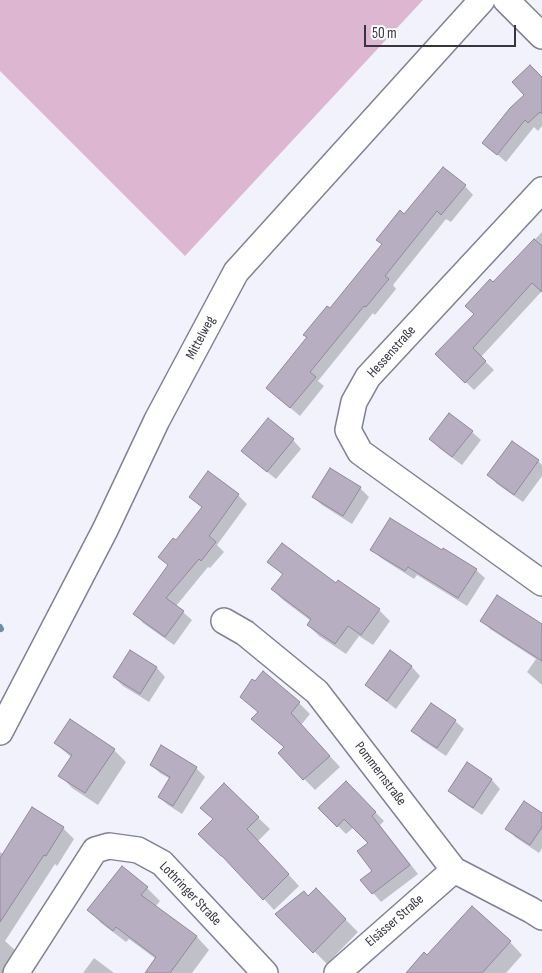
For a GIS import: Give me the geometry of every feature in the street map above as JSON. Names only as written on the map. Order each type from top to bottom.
[{"type":"street","name":"Mittelweg","points":[[0,732],[105,530],[157,420],[236,272],[482,0]]},
{"type":"street","points":[[506,0],[542,36]]},
{"type":"street","name":"Hessenstraße","points":[[542,190],[368,377],[354,402],[348,430],[360,452],[542,583]]},
{"type":"street","name":"Pommernstraße","points":[[224,621],[245,633],[317,692],[454,870],[538,907]]},
{"type":"street","name":"Lothringer Straße","points":[[16,973],[95,850],[109,846],[138,850],[162,863],[265,973]]},
{"type":"street","name":"Elsässer Straße","points":[[337,973],[454,870]]},
{"type":"shaded area","points":[[0,0],[423,0],[185,256],[0,71]]},
{"type":"building","points":[[530,65],[542,77],[542,114],[540,112],[528,123],[525,120],[497,155],[482,143],[510,108],[524,95],[512,82]]},
{"type":"building","points":[[443,167],[466,185],[441,215],[437,211],[385,276],[389,279],[366,307],[364,306],[310,372],[316,377],[290,408],[266,388],[307,337],[303,335],[327,306],[330,308],[382,244],[376,240],[400,210],[404,214]]},
{"type":"building","points":[[534,239],[542,246],[542,292],[532,283],[473,348],[486,361],[465,383],[435,354],[474,314],[465,306],[490,279],[493,282]]},
{"type":"building","points":[[449,413],[473,431],[452,457],[429,439]]},
{"type":"building","points":[[268,418],[294,439],[267,472],[241,451]]},
{"type":"building","points":[[512,441],[539,460],[514,495],[487,475]]},
{"type":"building","points":[[330,468],[361,487],[343,516],[312,497]]},
{"type":"building","points":[[208,471],[239,494],[209,536],[216,542],[166,598],[184,611],[165,637],[133,614],[168,565],[158,557],[173,538],[176,540],[202,507],[189,497]]},
{"type":"building","points":[[390,518],[477,569],[458,598],[408,567],[405,571],[370,550]]},
{"type":"building","points":[[282,543],[336,583],[338,580],[380,609],[361,635],[348,626],[335,644],[307,625],[311,619],[271,589],[283,574],[267,562]]},
{"type":"building","points":[[497,595],[542,624],[542,661],[480,621]]},
{"type":"building","points":[[130,650],[157,667],[140,694],[113,677]]},
{"type":"building","points":[[390,650],[412,666],[387,701],[365,685]]},
{"type":"building","points":[[263,671],[300,702],[291,713],[330,756],[303,780],[278,753],[284,747],[251,719],[258,712],[240,697],[252,679],[255,681]]},
{"type":"building","points":[[431,703],[456,720],[437,748],[411,731]]},
{"type":"building","points":[[70,719],[115,749],[85,793],[58,776],[72,755],[54,743]]},
{"type":"building","points":[[161,745],[197,767],[173,806],[158,797],[170,777],[150,765]]},
{"type":"building","points":[[467,762],[492,779],[473,808],[448,791]]},
{"type":"building","points":[[346,781],[376,812],[372,816],[410,865],[372,894],[360,880],[372,871],[357,851],[368,843],[344,819],[337,827],[318,808]]},
{"type":"building","points":[[224,783],[259,817],[247,829],[289,874],[263,900],[222,856],[198,834],[213,819],[200,808]]},
{"type":"building","points":[[524,801],[542,813],[542,827],[530,845],[505,829]]},
{"type":"building","points":[[32,807],[64,827],[0,922],[0,858]]},
{"type":"building","points":[[122,866],[148,887],[141,895],[197,936],[170,973],[145,973],[156,957],[116,927],[113,931],[87,910]]},
{"type":"building","points":[[316,888],[346,919],[313,953],[275,914],[304,891],[308,896]]},
{"type":"building","points":[[472,906],[511,941],[482,973],[406,973],[424,952],[427,955]]}]
